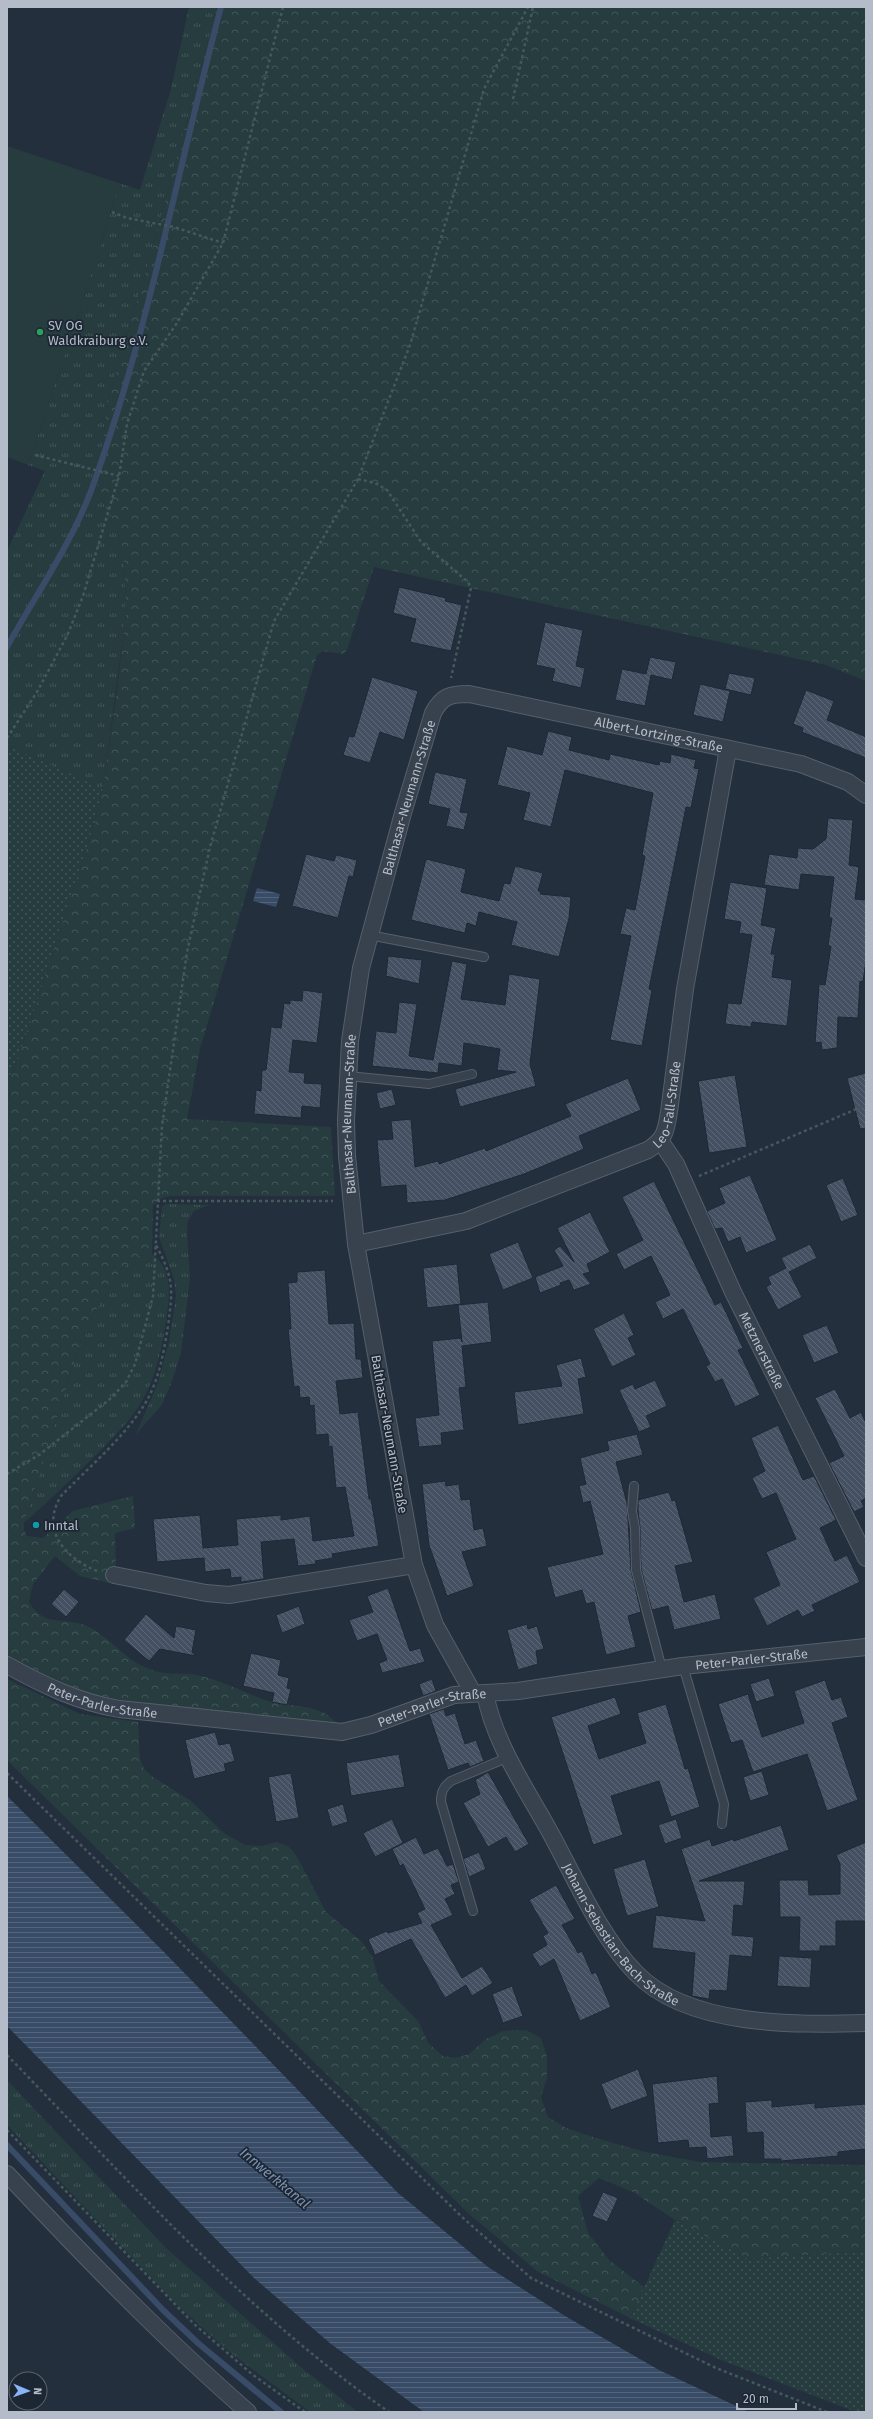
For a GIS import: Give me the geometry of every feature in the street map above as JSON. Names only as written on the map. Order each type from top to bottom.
[{"type":"street","name":"Albert-Lortzing-Straße","points":[[447,697],[469,694],[801,764],[848,782],[866,794]]},
{"type":"street","name":"Balthasar-Neumann-Straße","points":[[447,697],[439,702],[433,713],[369,935],[354,1005],[346,1120],[350,1200],[356,1244],[414,1565],[435,1625],[479,1693]]},
{"type":"street","name":"Leo-Fall-Straße","points":[[356,1244],[466,1221],[641,1153],[661,1142],[667,1128],[670,1112],[685,989],[728,749]]},
{"type":"street","name":"Metznerstraße","points":[[661,1142],[676,1164],[733,1292],[866,1558]]},
{"type":"street","points":[[114,1575],[206,1593],[229,1595],[414,1565]]},
{"type":"street","name":"Peter-Parler-Straße","points":[[7,1665],[70,1697],[96,1705],[119,1709],[334,1732],[354,1730],[454,1695],[518,1692],[683,1666],[866,1646]]},
{"type":"street","name":"Johann-Sebastian-Bach-Straße","points":[[479,1693],[509,1757],[609,1940],[626,1962],[649,1984],[683,2002],[734,2018],[800,2023],[866,2023]]},
{"type":"street","points":[[7,2174],[137,2308],[198,2368],[248,2412]]},
{"type":"lane","points":[[369,935],[484,957]]},
{"type":"lane","points":[[348,1076],[429,1084],[472,1074]]},
{"type":"lane","points":[[634,1486],[632,1511],[635,1528],[636,1570],[662,1669]]},
{"type":"lane","points":[[683,1666],[724,1804],[722,1824]]},
{"type":"lane","points":[[473,1911],[441,1802],[441,1793],[445,1786],[451,1781],[509,1757]]},
{"type":"path","points":[[7,738],[37,692],[67,636],[83,596],[119,476],[127,424],[144,371],[177,323],[222,243],[283,7]]},
{"type":"path","points":[[7,1474],[45,1450],[110,1399],[126,1382],[135,1364],[151,1308],[162,1126],[187,952],[210,847],[274,621],[358,479],[410,346],[484,89],[528,7]]},
{"type":"path","points":[[513,99],[533,7]]},
{"type":"path","points":[[112,212],[174,227],[222,243]]},
{"type":"path","points":[[35,455],[108,472],[119,476]]},
{"type":"path","points":[[358,479],[375,483],[387,490],[421,542],[468,582],[471,588],[447,697]]},
{"type":"path","points":[[715,1169],[866,1105]]},
{"type":"path","points":[[158,1201],[350,1200]]},
{"type":"path","points":[[114,1575],[86,1566],[62,1547],[55,1533],[52,1518],[55,1506],[61,1496],[135,1418],[146,1402],[155,1382],[166,1341],[173,1295],[168,1267],[155,1245]]},
{"type":"path","points":[[7,1773],[462,2217],[531,2278],[716,2368],[827,2412]]},
{"type":"path","points":[[7,2055],[240,2292],[318,2360],[389,2412]]},
{"type":"path","points":[[7,2130],[194,2324],[253,2374],[305,2412]]},
{"type":"green space","points":[[189,7],[217,7],[150,258],[107,402],[98,492],[116,525],[124,560],[126,613],[103,788],[7,746],[7,551],[45,471],[28,465],[100,248],[119,183],[140,190],[171,89]]},
{"type":"green space","points":[[217,7],[866,7],[866,681],[826,665],[374,567],[347,650],[343,654],[323,651],[317,655],[200,1049],[187,1119],[331,1127],[335,1196],[171,1196],[162,1198],[153,1205],[152,1254],[138,1256],[121,1269],[85,1328],[24,1523],[24,1530],[27,1536],[43,1538],[73,1511],[133,1496],[135,1528],[115,1533],[116,1567],[113,1584],[80,1576],[55,1556],[33,1584],[29,1602],[35,1610],[47,1618],[87,1626],[104,1636],[134,1661],[157,1672],[191,1674],[212,1679],[272,1702],[316,1710],[326,1714],[339,1725],[119,1700],[104,1697],[61,1682],[34,1670],[7,1655],[7,1082],[20,1053],[88,844],[103,788],[126,613],[124,560],[116,525],[98,493],[107,402],[150,258]]},
{"type":"green space","name":"SV OG Waldkraiburg e.V.","points":[[7,146],[119,183],[100,248],[28,465],[7,457]]},
{"type":"green space","points":[[7,746],[103,788],[88,844],[20,1053],[7,1082]]},
{"type":"green space","points":[[167,1204],[209,1205],[194,1211],[188,1221],[187,1232],[190,1278],[181,1353],[171,1384],[161,1406],[136,1434],[158,1383],[169,1341],[176,1296],[174,1279],[159,1237],[162,1206]]},
{"type":"green space","points":[[152,1254],[163,1266],[168,1281],[169,1297],[161,1348],[152,1381],[134,1414],[119,1431],[74,1477],[24,1523],[85,1328],[121,1269],[138,1256]]},
{"type":"green space","points":[[7,1679],[80,1714],[138,1722],[140,1759],[144,1769],[153,1777],[191,1801],[224,1833],[245,1845],[262,1846],[276,1842],[288,1846],[296,1855],[326,1912],[361,1941],[372,1956],[379,1981],[418,2021],[429,2044],[443,2056],[456,2058],[469,2054],[486,2039],[503,2031],[526,2030],[541,2038],[547,2057],[547,2078],[541,2097],[548,2117],[566,2128],[645,2152],[700,2162],[866,2165],[866,2251],[748,2259],[675,2220],[633,2192],[599,2178],[578,2196],[588,2233],[609,2260],[644,2287],[630,2318],[537,2271],[469,2214],[7,1760]]},
{"type":"green space","points":[[7,2080],[166,2248],[302,2368],[358,2412],[310,2412],[232,2354],[177,2305],[7,2125]]},
{"type":"green space","points":[[675,2220],[748,2259],[866,2251],[866,2412],[856,2412],[721,2360],[630,2318]]},
{"type":"water","points":[[257,888],[280,894],[276,907],[253,901]]},
{"type":"water","name":"Innwerkkanal","points":[[7,1796],[164,1952],[398,2193],[488,2267],[565,2316],[659,2370],[749,2412],[424,2412],[331,2344],[254,2278],[7,2026]]},
{"type":"building","points":[[399,587],[446,598],[445,601],[462,605],[451,651],[410,642],[416,619],[393,613]]},
{"type":"building","points":[[545,622],[583,630],[576,666],[585,668],[581,688],[552,681],[555,669],[536,665]]},
{"type":"building","points":[[650,657],[676,662],[672,680],[651,675],[645,706],[615,700],[622,669],[646,674]]},
{"type":"building","points":[[729,673],[755,678],[751,695],[725,689]]},
{"type":"building","points":[[372,677],[418,691],[404,740],[380,732],[370,763],[343,755],[349,736],[354,737]]},
{"type":"building","points":[[700,684],[730,691],[723,722],[693,715]]},
{"type":"building","points":[[806,690],[834,701],[827,720],[866,737],[866,758],[802,732],[803,728],[793,724]]},
{"type":"building","points":[[548,731],[572,737],[569,750],[609,760],[610,754],[659,765],[660,761],[670,763],[671,754],[696,760],[694,768],[699,769],[691,808],[686,807],[649,989],[652,990],[642,1046],[610,1040],[631,936],[620,934],[626,908],[635,910],[645,856],[642,855],[653,793],[565,770],[551,827],[523,820],[530,793],[497,785],[507,746],[542,755]]},
{"type":"building","points":[[435,772],[467,779],[460,812],[468,813],[464,830],[446,826],[450,809],[428,804]]},
{"type":"building","points":[[828,818],[853,820],[849,865],[859,867],[855,899],[866,900],[866,960],[863,982],[860,981],[858,1018],[838,1017],[837,1048],[822,1050],[821,1042],[815,1043],[819,984],[825,985],[831,946],[828,946],[832,918],[829,918],[834,877],[801,874],[799,890],[764,885],[769,854],[797,858],[798,848],[813,849],[826,839]]},
{"type":"building","points":[[306,854],[334,861],[336,855],[357,860],[353,877],[349,876],[338,918],[292,906]]},
{"type":"building","points":[[426,859],[466,869],[461,892],[499,901],[504,883],[510,884],[515,866],[543,873],[538,891],[541,892],[540,894],[571,897],[569,918],[559,957],[511,945],[517,922],[479,912],[476,926],[467,923],[465,933],[411,920]]},
{"type":"building","points":[[730,882],[767,888],[761,925],[776,928],[771,954],[775,954],[772,977],[792,980],[787,1026],[752,1022],[751,1027],[725,1024],[728,1003],[741,1004],[752,935],[739,933],[741,922],[724,919]]},
{"type":"building","points":[[388,956],[422,960],[419,984],[386,976]]},
{"type":"building","points":[[452,961],[467,964],[461,999],[505,1005],[509,974],[540,979],[530,1064],[536,1086],[460,1107],[455,1089],[516,1072],[497,1070],[500,1049],[464,1043],[462,1066],[439,1063],[438,1073],[372,1066],[376,1031],[396,1033],[399,1002],[417,1004],[409,1056],[433,1060]]},
{"type":"building","points":[[303,990],[323,993],[317,1043],[293,1040],[289,1072],[305,1073],[304,1083],[322,1084],[320,1108],[302,1106],[301,1118],[254,1114],[256,1090],[261,1091],[262,1070],[266,1070],[271,1027],[281,1028],[284,1003],[290,1004],[290,1000],[302,1001]]},
{"type":"building","points":[[866,1073],[866,1128],[860,1129],[847,1078]]},
{"type":"building","points":[[735,1075],[747,1147],[709,1153],[698,1081]]},
{"type":"building","points":[[628,1078],[641,1110],[579,1136],[584,1149],[524,1174],[445,1200],[407,1203],[406,1185],[381,1187],[377,1140],[393,1139],[391,1121],[411,1119],[415,1167],[438,1161],[439,1164],[485,1148],[486,1151],[571,1116],[565,1104]]},
{"type":"building","points":[[392,1089],[396,1105],[380,1109],[376,1093]]},
{"type":"building","points":[[750,1175],[777,1240],[746,1253],[740,1237],[728,1242],[722,1228],[715,1229],[707,1211],[725,1203],[719,1188]]},
{"type":"building","points":[[843,1178],[858,1215],[841,1222],[826,1185]]},
{"type":"building","points":[[654,1181],[715,1305],[721,1302],[743,1348],[738,1350],[760,1395],[735,1407],[722,1379],[715,1382],[706,1366],[710,1364],[683,1309],[663,1319],[655,1302],[670,1295],[651,1256],[624,1270],[616,1254],[643,1240],[622,1197]]},
{"type":"building","points":[[590,1212],[610,1252],[587,1264],[590,1272],[583,1274],[591,1284],[574,1290],[569,1280],[560,1283],[561,1285],[540,1293],[535,1277],[563,1266],[554,1250],[560,1246],[574,1262],[557,1228]]},
{"type":"building","points":[[518,1242],[533,1278],[503,1290],[489,1254]]},
{"type":"building","points":[[810,1244],[817,1258],[789,1272],[802,1297],[778,1310],[766,1287],[771,1284],[768,1277],[786,1268],[781,1258]]},
{"type":"building","points":[[457,1264],[461,1304],[427,1308],[423,1268]]},
{"type":"building","points":[[325,1270],[329,1324],[354,1323],[356,1359],[361,1359],[363,1378],[336,1381],[340,1414],[358,1412],[369,1499],[371,1499],[379,1546],[332,1554],[333,1558],[315,1561],[316,1564],[298,1566],[294,1539],[261,1542],[264,1579],[241,1582],[241,1577],[231,1578],[230,1569],[205,1572],[204,1558],[157,1562],[153,1519],[200,1515],[203,1548],[238,1545],[236,1519],[281,1515],[281,1520],[310,1516],[313,1541],[354,1536],[345,1487],[336,1488],[332,1446],[329,1447],[328,1434],[316,1435],[314,1405],[310,1406],[309,1397],[300,1398],[299,1386],[294,1387],[288,1329],[291,1329],[288,1283],[297,1282],[297,1272]]},
{"type":"building","points":[[488,1302],[492,1342],[462,1346],[466,1387],[459,1388],[464,1430],[441,1433],[442,1445],[419,1447],[415,1418],[439,1415],[432,1341],[461,1338],[462,1342],[458,1305]]},
{"type":"building","points":[[624,1313],[634,1335],[628,1338],[636,1355],[612,1367],[593,1329]]},
{"type":"building","points":[[827,1325],[839,1353],[814,1363],[802,1335]]},
{"type":"building","points":[[581,1358],[586,1377],[578,1379],[584,1414],[518,1425],[514,1392],[562,1386],[556,1365]]},
{"type":"building","points":[[655,1380],[667,1406],[646,1416],[651,1427],[639,1432],[619,1390],[633,1384],[635,1389]]},
{"type":"building","points":[[835,1389],[850,1418],[861,1412],[866,1423],[866,1498],[861,1501],[864,1507],[854,1512],[829,1463],[844,1456],[815,1398]]},
{"type":"building","points":[[778,1425],[803,1480],[814,1476],[836,1520],[820,1528],[835,1561],[847,1555],[860,1582],[812,1605],[815,1611],[802,1617],[798,1610],[767,1626],[753,1598],[780,1585],[766,1552],[796,1539],[776,1493],[762,1499],[752,1478],[765,1471],[751,1438]]},
{"type":"building","points":[[637,1434],[643,1455],[616,1462],[627,1503],[631,1570],[641,1612],[628,1616],[636,1647],[606,1655],[594,1602],[586,1604],[582,1590],[555,1598],[547,1567],[603,1554],[590,1501],[583,1503],[579,1486],[586,1484],[580,1458],[609,1450],[607,1441]]},
{"type":"building","points":[[445,1481],[446,1486],[459,1484],[461,1500],[470,1499],[474,1530],[483,1528],[487,1546],[462,1552],[474,1586],[447,1596],[429,1545],[422,1484]]},
{"type":"building","points":[[669,1492],[672,1501],[675,1500],[693,1562],[675,1566],[684,1602],[715,1594],[721,1619],[674,1630],[668,1606],[652,1610],[641,1569],[638,1511],[638,1500]]},
{"type":"building","points":[[388,1588],[410,1651],[420,1648],[425,1662],[382,1673],[379,1663],[387,1660],[377,1634],[357,1641],[349,1620],[373,1612],[367,1596]]},
{"type":"building","points":[[64,1589],[79,1602],[66,1617],[51,1604]]},
{"type":"building","points":[[299,1606],[305,1624],[282,1633],[276,1615]]},
{"type":"building","points":[[146,1614],[174,1638],[176,1626],[196,1630],[192,1652],[196,1656],[160,1649],[149,1661],[124,1640]]},
{"type":"building","points":[[527,1624],[528,1629],[537,1626],[544,1649],[536,1651],[538,1664],[518,1670],[507,1630]]},
{"type":"building","points":[[251,1653],[281,1660],[278,1675],[289,1678],[287,1688],[291,1689],[287,1705],[272,1702],[274,1693],[243,1686]]},
{"type":"building","points":[[769,1678],[775,1696],[756,1702],[750,1684]]},
{"type":"building","points":[[432,1679],[436,1691],[423,1696],[419,1684]]},
{"type":"building","points":[[825,1680],[832,1700],[841,1697],[848,1717],[832,1723],[858,1800],[827,1811],[807,1754],[753,1772],[742,1740],[731,1743],[718,1704],[748,1694],[762,1737],[804,1723],[794,1691]]},
{"type":"building","points":[[615,1697],[621,1714],[588,1726],[599,1759],[646,1743],[637,1713],[666,1704],[685,1769],[688,1768],[700,1807],[671,1817],[659,1781],[611,1796],[623,1835],[593,1845],[551,1717]]},
{"type":"building","points":[[444,1709],[446,1716],[455,1713],[465,1744],[476,1740],[484,1761],[470,1767],[468,1763],[448,1770],[429,1714]]},
{"type":"building","points":[[215,1732],[219,1745],[230,1743],[235,1761],[224,1764],[226,1771],[194,1779],[185,1740]]},
{"type":"building","points":[[399,1754],[405,1787],[351,1796],[346,1763]]},
{"type":"building","points":[[762,1771],[769,1795],[750,1801],[743,1777]]},
{"type":"building","points":[[488,1772],[529,1844],[515,1852],[506,1837],[488,1847],[463,1803],[480,1794],[475,1780]]},
{"type":"building","points":[[291,1773],[299,1818],[276,1822],[268,1777]]},
{"type":"building","points":[[343,1804],[348,1822],[332,1827],[327,1809]]},
{"type":"building","points":[[392,1819],[403,1843],[375,1857],[363,1833]]},
{"type":"building","points":[[676,1819],[682,1838],[665,1844],[658,1825]]},
{"type":"building","points":[[781,1825],[789,1850],[699,1881],[745,1881],[743,1906],[734,1905],[732,1935],[754,1937],[752,1957],[730,1955],[727,1991],[710,1990],[709,1999],[692,1996],[695,1953],[652,1948],[656,1915],[705,1921],[681,1849],[710,1839],[712,1846],[733,1839],[734,1841]]},
{"type":"building","points":[[416,1837],[424,1854],[438,1848],[447,1866],[453,1864],[459,1882],[451,1885],[455,1894],[445,1899],[453,1915],[431,1925],[462,1978],[482,1966],[493,1983],[472,1996],[466,1985],[445,1998],[411,1939],[375,1955],[368,1939],[387,1931],[388,1933],[422,1923],[417,1913],[425,1909],[403,1864],[400,1866],[392,1849]]},
{"type":"building","points":[[866,1842],[866,1921],[836,1921],[836,1946],[820,1946],[820,1951],[799,1951],[800,1917],[780,1917],[779,1880],[808,1880],[809,1895],[840,1894],[840,1864],[836,1855]]},
{"type":"building","points":[[479,1852],[486,1869],[469,1877],[463,1859]]},
{"type":"building","points":[[645,1859],[659,1907],[627,1916],[613,1869]]},
{"type":"building","points":[[556,1885],[575,1919],[562,1925],[578,1953],[582,1951],[592,1974],[596,1972],[611,2007],[580,2021],[554,1959],[540,1967],[532,1954],[547,1945],[543,1936],[548,1933],[529,1900]]},
{"type":"building","points":[[779,1956],[812,1958],[810,1988],[777,1986]]},
{"type":"building","points":[[512,1986],[523,2016],[503,2023],[492,1994]]},
{"type":"building","points":[[638,2069],[648,2096],[611,2110],[601,2084]]},
{"type":"building","points":[[717,2076],[719,2103],[709,2104],[711,2137],[732,2135],[734,2156],[707,2159],[706,2147],[689,2148],[688,2140],[658,2143],[652,2084]]},
{"type":"building","points":[[772,2100],[772,2107],[815,2103],[815,2108],[866,2104],[866,2149],[838,2152],[838,2156],[781,2161],[781,2159],[764,2159],[763,2132],[747,2133],[745,2102]]},
{"type":"building","points":[[603,2192],[618,2198],[607,2222],[592,2216]]},
{"type":"waterway","points":[[7,647],[63,551],[83,511],[111,432],[146,311],[221,7]]},
{"type":"waterway","points":[[7,2145],[163,2310],[199,2344],[281,2412]]},
{"type":"place","name":"SV OG Waldkraiburg e.V.","points":[[40,332]]},
{"type":"place","name":"Inntal","points":[[36,1525]]}]
